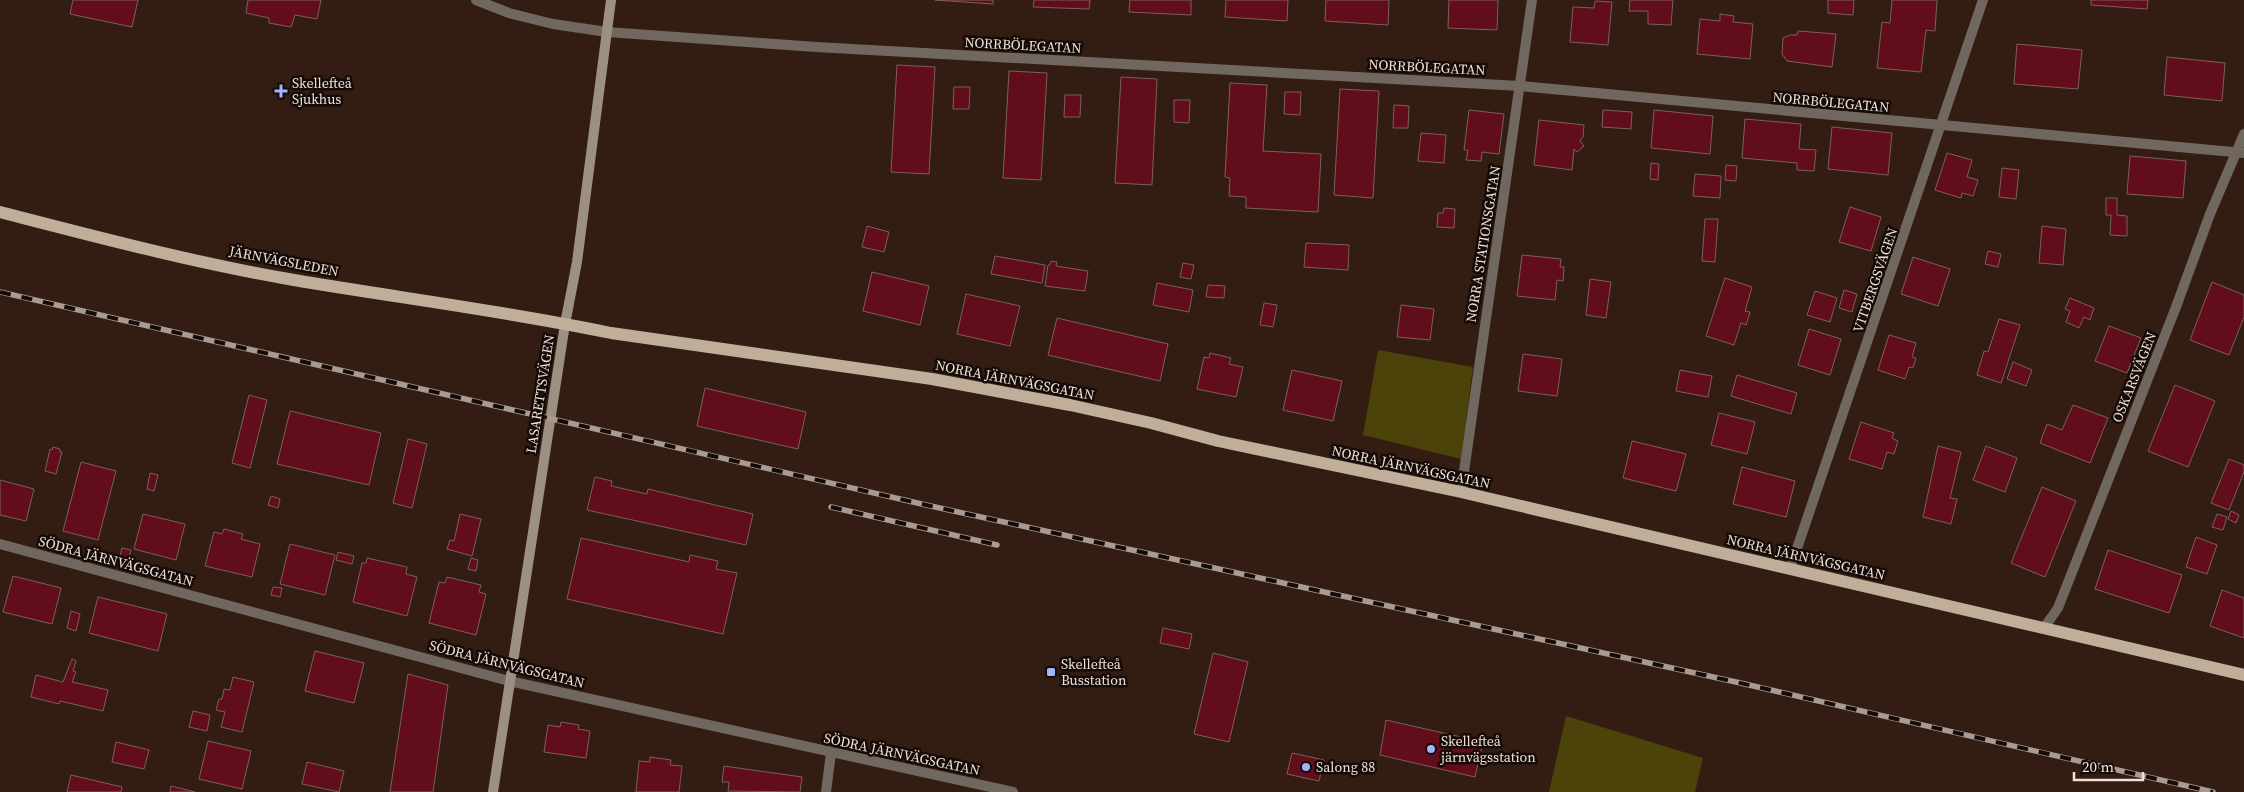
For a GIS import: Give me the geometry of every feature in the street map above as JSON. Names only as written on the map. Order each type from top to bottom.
[{"type":"main road","name":"LASARETTSVÄGEN","points":[[493,792],[565,324],[577,262],[611,0]]},
{"type":"main road","name":"JÄRNVÄGSLEDEN","points":[[0,212],[100,238],[292,279],[565,324]]},
{"type":"main road","name":"NORRA JÄRNVÄGSGATAN","points":[[565,324],[611,333],[932,379],[1070,405],[1151,423],[1218,441],[1461,492],[2244,675]]},
{"type":"street","name":"NORRBÖLEGATAN","points":[[476,0],[509,13],[553,24],[607,32],[816,47],[1520,86],[2240,153]]},
{"type":"street","name":"NORRA STATIONSGATAN","points":[[1461,492],[1532,0]]},
{"type":"street","name":"VITBERGSVÄGEN","points":[[1790,569],[1983,0]]},
{"type":"street","name":"OSKARSVÄGEN","points":[[2044,628],[2058,608],[2240,153],[2244,134]]},
{"type":"street","name":"SÖDRA JÄRNVÄGSGATAN","points":[[0,544],[509,681],[1013,792]]},
{"type":"street","points":[[826,792],[831,753]]},
{"type":"shaded area","points":[[1378,350],[1473,367],[1461,459],[1363,435]]},
{"type":"shaded area","points":[[1566,716],[1703,758],[1695,792],[1549,792]]},
{"type":"building","points":[[73,0],[138,0],[132,27],[70,14]]},
{"type":"building","points":[[248,0],[321,0],[317,19],[295,15],[291,27],[269,23],[269,18],[246,13]]},
{"type":"building","points":[[935,0],[993,0],[993,4]]},
{"type":"building","points":[[1034,0],[1090,0],[1089,9],[1033,7]]},
{"type":"building","points":[[1130,0],[1191,0],[1191,15],[1129,12]]},
{"type":"building","points":[[1226,0],[1288,0],[1287,21],[1225,17]]},
{"type":"building","points":[[1326,0],[1389,0],[1388,25],[1325,21]]},
{"type":"building","points":[[1449,0],[1498,0],[1497,30],[1448,28]]},
{"type":"building","points":[[1630,0],[1673,0],[1671,25],[1648,24],[1648,11],[1629,11]]},
{"type":"building","points":[[1828,0],[1854,0],[1853,15],[1828,13]]},
{"type":"building","points":[[1892,0],[1937,0],[1935,31],[1926,30],[1921,72],[1877,68],[1882,22],[1890,23]]},
{"type":"building","points":[[2091,0],[2148,0],[2147,9],[2091,5]]},
{"type":"building","points":[[1595,1],[1612,2],[1608,45],[1570,42],[1573,7],[1594,8]]},
{"type":"building","points":[[1720,14],[1734,16],[1733,22],[1753,24],[1750,59],[1697,54],[1700,19],[1720,21]]},
{"type":"building","points":[[1798,31],[1836,34],[1832,67],[1787,61],[1782,54],[1783,38],[1797,35]]},
{"type":"building","points":[[2017,44],[2082,50],[2078,89],[2014,84]]},
{"type":"building","points":[[2167,57],[2225,63],[2222,101],[2164,95]]},
{"type":"building","points":[[897,65],[935,67],[929,174],[891,172]]},
{"type":"building","points":[[1009,71],[1047,73],[1041,180],[1003,178]]},
{"type":"building","points":[[1121,77],[1157,79],[1152,185],[1115,183]]},
{"type":"building","points":[[1230,83],[1267,85],[1263,151],[1321,154],[1318,212],[1246,208],[1246,197],[1229,196],[1230,178],[1225,177]]},
{"type":"building","points":[[954,87],[970,87],[969,109],[953,109]]},
{"type":"building","points":[[1340,89],[1379,91],[1373,198],[1334,195]]},
{"type":"building","points":[[1285,92],[1301,92],[1300,115],[1284,114]]},
{"type":"building","points":[[1065,95],[1081,95],[1080,117],[1064,117]]},
{"type":"building","points":[[1174,100],[1190,100],[1189,123],[1174,122]]},
{"type":"building","points":[[1394,105],[1409,106],[1408,128],[1393,128]]},
{"type":"building","points":[[1469,110],[1504,114],[1499,154],[1482,152],[1481,161],[1466,160],[1468,150],[1464,150]]},
{"type":"building","points":[[1603,110],[1632,112],[1631,129],[1602,127]]},
{"type":"building","points":[[1654,110],[1713,116],[1710,154],[1651,148]]},
{"type":"building","points":[[1745,119],[1801,124],[1799,149],[1816,150],[1814,171],[1797,170],[1797,163],[1742,158]]},
{"type":"building","points":[[1539,120],[1584,125],[1583,137],[1580,141],[1584,146],[1577,152],[1574,149],[1572,170],[1534,165]]},
{"type":"building","points":[[1832,127],[1892,133],[1888,175],[1828,169]]},
{"type":"building","points":[[1421,133],[1446,135],[1444,163],[1418,161]]},
{"type":"building","points":[[1947,153],[1972,160],[1967,177],[1978,180],[1973,196],[1962,193],[1961,198],[1935,190]]},
{"type":"building","points":[[2130,156],[2186,161],[2183,198],[2127,194]]},
{"type":"building","points":[[1651,163],[1659,164],[1658,180],[1650,179]]},
{"type":"building","points":[[1726,165],[1737,166],[1736,181],[1725,180]]},
{"type":"building","points":[[2002,168],[2019,170],[2016,199],[1999,197]]},
{"type":"building","points":[[1695,174],[1721,176],[1720,198],[1693,196]]},
{"type":"building","points":[[2106,198],[2117,198],[2117,215],[2127,216],[2127,236],[2110,235],[2111,215],[2106,215]]},
{"type":"building","points":[[1850,207],[1881,217],[1871,251],[1839,242]]},
{"type":"building","points":[[1444,208],[1455,209],[1454,228],[1437,227],[1438,213],[1443,213]]},
{"type":"building","points":[[1705,219],[1718,219],[1715,262],[1702,261]]},
{"type":"building","points":[[867,226],[889,232],[884,252],[862,247]]},
{"type":"building","points":[[2042,226],[2066,229],[2063,265],[2039,263]]},
{"type":"building","points":[[1306,243],[1349,245],[1348,270],[1304,267]]},
{"type":"building","points":[[1988,251],[2001,254],[1998,267],[1985,264]]},
{"type":"building","points":[[1522,255],[1561,259],[1560,267],[1564,267],[1563,281],[1557,280],[1555,300],[1517,296]]},
{"type":"building","points":[[995,256],[1045,265],[1042,283],[991,274]]},
{"type":"building","points":[[1913,257],[1950,269],[1938,306],[1901,294]]},
{"type":"building","points":[[1051,261],[1057,262],[1056,266],[1088,271],[1085,291],[1045,286],[1048,265],[1050,265]]},
{"type":"building","points":[[1183,263],[1194,265],[1191,279],[1180,277]]},
{"type":"building","points":[[872,272],[929,286],[920,325],[863,311]]},
{"type":"building","points":[[1725,278],[1752,287],[1745,311],[1750,312],[1746,325],[1741,323],[1734,345],[1706,336]]},
{"type":"building","points":[[1590,279],[1611,282],[1606,318],[1586,315]]},
{"type":"building","points":[[2212,282],[2244,295],[2244,317],[2229,355],[2190,340]]},
{"type":"building","points":[[1157,283],[1193,290],[1189,312],[1153,305]]},
{"type":"building","points":[[1208,285],[1225,286],[1224,298],[1206,297]]},
{"type":"building","points":[[1844,290],[1857,294],[1852,312],[1839,308]]},
{"type":"building","points":[[1815,291],[1837,298],[1830,322],[1807,315]]},
{"type":"building","points":[[966,294],[1020,306],[1010,346],[957,334]]},
{"type":"building","points":[[2070,298],[2094,308],[2090,320],[2084,317],[2079,328],[2066,322],[2070,311],[2065,309]]},
{"type":"building","points":[[1264,303],[1277,305],[1273,327],[1260,325]]},
{"type":"building","points":[[1401,305],[1434,309],[1430,340],[1397,337]]},
{"type":"building","points":[[1057,318],[1168,344],[1160,381],[1048,355]]},
{"type":"building","points":[[1999,319],[2020,325],[2001,383],[1977,375],[1984,351],[1988,352]]},
{"type":"building","points":[[2109,326],[2141,338],[2127,373],[2095,361]]},
{"type":"building","points":[[1809,329],[1841,339],[1830,375],[1798,365]]},
{"type":"building","points":[[1889,335],[1916,343],[1912,357],[1916,358],[1913,368],[1909,367],[1905,379],[1878,370]]},
{"type":"building","points":[[1210,353],[1231,358],[1229,364],[1243,367],[1236,397],[1197,389],[1204,357],[1209,358]]},
{"type":"building","points":[[1523,354],[1562,359],[1557,396],[1518,391]]},
{"type":"building","points":[[2013,362],[2032,370],[2026,386],[2007,379]]},
{"type":"building","points":[[1292,370],[1342,381],[1333,421],[1283,410]]},
{"type":"building","points":[[1680,370],[1712,376],[1708,397],[1676,391]]},
{"type":"building","points":[[1737,375],[1797,393],[1791,414],[1731,396]]},
{"type":"building","points":[[2175,385],[2215,401],[2188,467],[2148,451]]},
{"type":"building","points":[[705,388],[806,412],[798,449],[697,426]]},
{"type":"building","points":[[249,395],[267,400],[250,468],[232,463]]},
{"type":"building","points":[[2073,405],[2108,418],[2090,463],[2040,443],[2047,424],[2062,430]]},
{"type":"building","points":[[290,411],[381,433],[369,485],[277,464]]},
{"type":"building","points":[[1719,413],[1755,422],[1747,454],[1711,445]]},
{"type":"building","points":[[1861,422],[1894,433],[1892,438],[1898,441],[1894,454],[1887,452],[1882,469],[1849,459]]},
{"type":"building","points":[[408,439],[427,444],[412,508],[393,503]]},
{"type":"building","points":[[1632,441],[1686,454],[1676,491],[1623,478]]},
{"type":"building","points":[[1938,446],[1961,452],[1950,498],[1957,499],[1951,524],[1923,517]]},
{"type":"building","points":[[1986,446],[2017,458],[2005,492],[1973,480]]},
{"type":"building","points":[[53,447],[60,449],[60,452],[62,452],[56,474],[45,471],[50,449],[52,450]]},
{"type":"building","points":[[2229,459],[2244,465],[2244,472],[2229,510],[2211,503]]},
{"type":"building","points":[[81,462],[116,471],[98,540],[63,531]]},
{"type":"building","points":[[1742,467],[1795,481],[1786,517],[1733,504]]},
{"type":"building","points":[[150,473],[158,475],[154,491],[147,489]]},
{"type":"building","points":[[595,477],[612,481],[611,486],[647,494],[648,489],[753,514],[746,545],[587,510]]},
{"type":"building","points":[[0,480],[34,489],[26,521],[0,515]]},
{"type":"building","points":[[2042,487],[2076,501],[2045,577],[2011,563]]},
{"type":"building","points":[[271,496],[280,499],[278,508],[268,505]]},
{"type":"building","points":[[2231,511],[2239,515],[2236,523],[2228,519]]},
{"type":"building","points":[[143,514],[185,524],[176,560],[134,549]]},
{"type":"building","points":[[460,514],[481,519],[472,556],[447,549],[450,540],[454,541]]},
{"type":"building","points":[[2217,514],[2227,517],[2223,530],[2212,527]]},
{"type":"building","points":[[224,529],[243,534],[241,539],[260,544],[252,577],[205,566],[214,532],[222,534]]},
{"type":"building","points":[[2196,537],[2217,545],[2207,574],[2186,567]]},
{"type":"building","points":[[581,538],[689,562],[690,555],[718,561],[716,569],[737,573],[723,634],[567,599]]},
{"type":"building","points":[[290,544],[335,555],[325,595],[280,584]]},
{"type":"building","points":[[122,548],[131,550],[129,558],[120,556]]},
{"type":"building","points":[[2108,550],[2182,575],[2169,613],[2095,589]]},
{"type":"building","points":[[338,552],[354,556],[352,564],[336,560]]},
{"type":"building","points":[[367,558],[407,567],[406,574],[417,577],[407,616],[353,602],[362,563],[366,563]]},
{"type":"building","points":[[471,558],[478,560],[476,571],[468,569]]},
{"type":"building","points":[[13,576],[61,588],[52,624],[3,612]]},
{"type":"building","points":[[447,577],[481,585],[479,592],[486,594],[476,635],[429,623],[439,582],[445,583]]},
{"type":"building","points":[[273,587],[282,588],[280,597],[271,595]]},
{"type":"building","points":[[2222,590],[2244,598],[2244,638],[2210,626]]},
{"type":"building","points":[[98,597],[167,614],[158,651],[89,633]]},
{"type":"building","points":[[71,611],[80,614],[76,631],[67,628]]},
{"type":"building","points":[[1163,628],[1192,634],[1189,649],[1160,643]]},
{"type":"building","points":[[315,651],[364,663],[354,703],[305,691]]},
{"type":"building","points":[[1213,653],[1248,662],[1229,742],[1194,734]]},
{"type":"building","points":[[72,659],[76,661],[73,671],[76,672],[72,682],[108,690],[103,711],[60,701],[59,704],[31,697],[36,675],[63,682]]},
{"type":"building","points":[[408,674],[448,685],[433,792],[390,792]]},
{"type":"building","points":[[233,677],[254,682],[242,732],[221,727],[225,712],[216,710],[219,699],[222,699],[224,689],[230,690]]},
{"type":"building","points":[[193,711],[210,715],[207,731],[189,727]]},
{"type":"building","name":"Skellefteå järnvägsstation","points":[[1386,720],[1483,742],[1475,777],[1380,755]]},
{"type":"building","points":[[561,722],[579,725],[578,729],[590,731],[586,758],[544,752],[548,725],[560,727]]},
{"type":"building","points":[[208,741],[251,751],[242,789],[199,779]]},
{"type":"building","points":[[116,742],[149,750],[144,769],[112,762]]},
{"type":"building","name":"Salong 88","points":[[1292,753],[1324,760],[1319,781],[1287,774]]},
{"type":"building","points":[[650,757],[671,760],[670,765],[682,766],[679,792],[636,792],[639,761],[650,762]]},
{"type":"building","points":[[307,762],[344,771],[339,792],[302,784]]},
{"type":"building","points":[[724,766],[802,777],[800,792],[728,791],[729,782],[722,782]]},
{"type":"building","points":[[71,775],[122,787],[121,792],[67,792]]},
{"type":"building","points":[[171,786],[195,792],[170,792]]},
{"type":"railway","points":[[0,292],[926,505],[1736,682],[2213,792]]},
{"type":"railway","points":[[831,507],[997,545]]},
{"type":"place","name":"Skellefteå Sjukhus","points":[[281,91]]},
{"type":"place","name":"Skellefteå Busstation","points":[[1051,672]]},
{"type":"place","name":"Skellefteå järnvägsstation","points":[[1431,749]]},
{"type":"place","name":"Salong 88","points":[[1306,767]]}]
